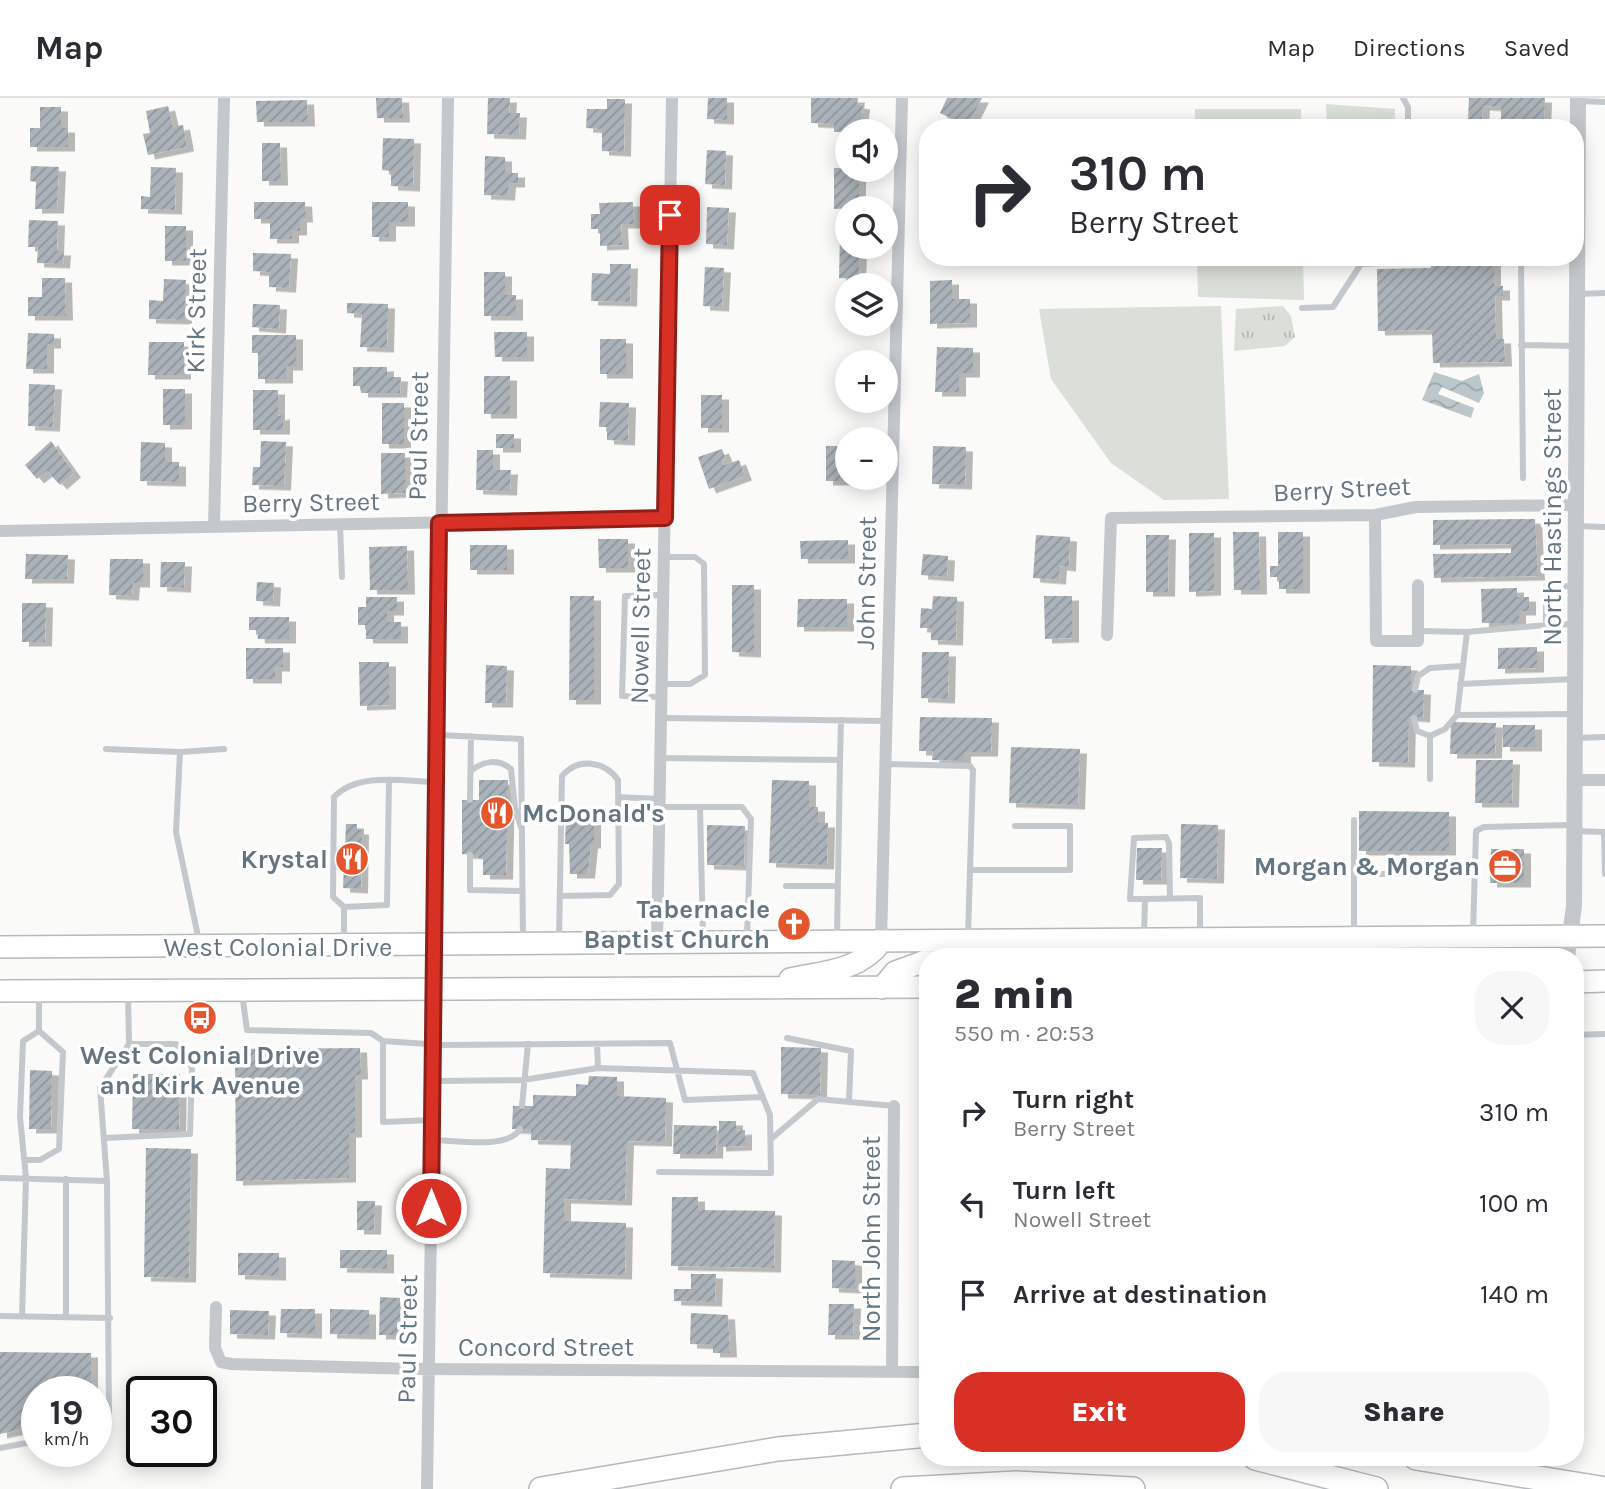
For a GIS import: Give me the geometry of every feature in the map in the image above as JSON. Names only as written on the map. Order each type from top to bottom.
[{"type":"highway","name":"West Colonial Drive","points":[[0,947],[345,947],[1473,937],[1568,947],[1605,936]]},
{"type":"highway","points":[[743,988],[856,964],[870,958],[881,942]]},
{"type":"highway","points":[[981,948],[1008,942]]},
{"type":"highway","points":[[882,988],[895,972],[919,963]]},
{"type":"highway","points":[[1584,982],[1605,981]]},
{"type":"highway","name":"West Colonial Drive","points":[[0,990],[432,991],[919,987]]},
{"type":"highway","points":[[541,1489],[778,1448],[919,1436]]},
{"type":"highway","points":[[1286,1466],[1376,1489]]},
{"type":"highway","points":[[1465,1466],[1605,1489]]},
{"type":"highway","points":[[903,1489],[1016,1483],[1133,1489]]},
{"type":"street","name":"Kirk Street","points":[[214,526],[224,98]]},
{"type":"street","name":"Paul Street","points":[[427,1489],[435,782],[447,98]]},
{"type":"street","name":"Nowell Street","points":[[657,944],[672,98]]},
{"type":"street","name":"John Street","points":[[881,942],[902,98]]},
{"type":"street","name":"North Hastings Street","points":[[1578,99],[1578,119]]},
{"type":"street","name":"North Hastings Street","points":[[1568,947],[1574,906],[1576,780],[1576,266]]},
{"type":"street","name":"Berry Street","points":[[1107,635],[1111,518],[1375,516],[1416,507],[1575,505]]},
{"type":"street","points":[[1375,516],[1376,641],[1418,641],[1418,585]]},
{"type":"street","name":"Berry Street","points":[[0,531],[665,518]]},
{"type":"street","points":[[1576,780],[1605,780]]},
{"type":"street","name":"North John Street","points":[[892,1372],[894,1105]]},
{"type":"street","name":"Concord Street","points":[[216,1307],[215,1348],[221,1362],[429,1369],[919,1372]]},
{"type":"lane","points":[[1403,98],[1408,107],[1408,119]]},
{"type":"lane","points":[[1578,99],[1605,102]]},
{"type":"lane","points":[[1302,308],[1333,307],[1361,266]]},
{"type":"lane","points":[[1521,266],[1523,478]]},
{"type":"lane","points":[[1577,294],[1605,293]]},
{"type":"lane","points":[[1521,345],[1577,346]]},
{"type":"lane","points":[[340,524],[342,577]]},
{"type":"lane","points":[[1575,526],[1605,527]]},
{"type":"lane","points":[[663,595],[625,596],[622,696],[690,684],[705,676],[704,564],[695,557],[664,557]]},
{"type":"lane","points":[[1546,625],[1546,587],[1575,586]]},
{"type":"lane","points":[[1418,631],[1466,632],[1576,624]]},
{"type":"lane","points":[[1414,718],[1417,732],[1430,736],[1445,729],[1457,715],[1466,632]]},
{"type":"lane","points":[[1415,690],[1418,676],[1430,668],[1462,666]]},
{"type":"lane","points":[[1460,684],[1576,678]]},
{"type":"lane","points":[[1457,715],[1576,714]]},
{"type":"lane","points":[[661,718],[886,721]]},
{"type":"lane","points":[[837,943],[841,720]]},
{"type":"lane","points":[[436,735],[521,739],[523,945]]},
{"type":"lane","points":[[470,800],[471,736]]},
{"type":"lane","points":[[1430,736],[1430,779]]},
{"type":"lane","points":[[1576,738],[1605,737]]},
{"type":"lane","points":[[106,750],[180,752],[224,749]]},
{"type":"lane","points":[[180,752],[176,832],[199,947]]},
{"type":"lane","points":[[660,758],[839,760]]},
{"type":"lane","points":[[471,771],[480,763],[490,762],[505,764],[511,769],[515,808],[523,832]]},
{"type":"lane","points":[[885,764],[970,766],[973,769],[968,942]]},
{"type":"lane","points":[[559,945],[562,776],[576,765],[600,765],[611,769],[618,780],[619,884],[610,895],[560,896]]},
{"type":"lane","points":[[389,781],[387,905],[344,907],[333,897],[331,876],[334,797],[343,788],[359,781],[389,781],[435,782]]},
{"type":"lane","points":[[618,797],[700,807],[742,807],[751,819],[748,943]]},
{"type":"lane","points":[[700,807],[703,944]]},
{"type":"lane","points":[[1354,820],[1354,939]]},
{"type":"lane","points":[[971,870],[1070,870],[1070,827],[1015,826]]},
{"type":"lane","points":[[1473,937],[1476,831],[1484,827],[1575,828],[1605,832],[1605,874]]},
{"type":"lane","points":[[1170,898],[1169,843],[1166,837],[1134,838],[1130,899],[1200,898],[1200,940]]},
{"type":"lane","points":[[470,855],[470,890],[522,891]]},
{"type":"lane","points":[[1354,874],[1439,874]]},
{"type":"lane","points":[[786,886],[837,886]]},
{"type":"lane","points":[[1144,941],[1145,899]]},
{"type":"lane","points":[[344,907],[345,947]]},
{"type":"lane","points":[[39,1031],[40,990]]},
{"type":"lane","points":[[109,1376],[107,1181],[100,1088],[129,1044],[128,991]]},
{"type":"lane","points":[[242,991],[247,1030],[371,1033],[383,1041],[432,1045],[670,1043],[685,1100],[763,1097]]},
{"type":"lane","points":[[26,1160],[40,1160],[60,1149],[63,1052],[39,1031]]},
{"type":"lane","points":[[22,1317],[26,1178],[20,1117],[23,1041],[39,1031]]},
{"type":"lane","points":[[1584,1035],[1605,1034]]},
{"type":"lane","points":[[787,1038],[851,1051],[849,1101]]},
{"type":"lane","points":[[383,1041],[383,1122],[432,1120]]},
{"type":"lane","points":[[104,1138],[190,1134],[192,1067],[176,1044],[129,1044]]},
{"type":"lane","points":[[522,1106],[528,1044]]},
{"type":"lane","points":[[597,1044],[598,1068]]},
{"type":"lane","points":[[432,1081],[523,1080],[598,1068],[753,1073],[770,1115],[771,1173],[659,1172]]},
{"type":"lane","points":[[771,1139],[818,1100],[894,1105]]},
{"type":"lane","points":[[432,1140],[457,1143],[510,1139],[520,1129]]},
{"type":"lane","points":[[0,1178],[107,1181]]},
{"type":"lane","points":[[66,1179],[66,1317]]},
{"type":"lane","points":[[0,1316],[110,1318]]},
{"type":"lane","points":[[0,1448],[21,1444]]},
{"type":"green space","points":[[1326,104],[1395,109],[1395,119],[1327,119]]},
{"type":"green space","points":[[1195,109],[1301,109],[1301,119],[1195,119]]},
{"type":"green space","points":[[1197,266],[1303,266],[1304,300],[1198,297]]},
{"type":"green space","points":[[1221,306],[1229,499],[1164,500],[1111,463],[1051,379],[1039,309]]},
{"type":"green space","points":[[1283,306],[1291,316],[1295,337],[1285,346],[1234,351],[1236,309]]},
{"type":"water","points":[[1434,372],[1462,381],[1479,374],[1484,393],[1479,403],[1442,387],[1438,394],[1474,408],[1471,418],[1422,400]]},
{"type":"building","points":[[376,98],[402,98],[403,118],[377,118]]},
{"type":"building","points":[[488,98],[510,98],[509,113],[520,113],[519,135],[487,134]]},
{"type":"building","points":[[708,98],[727,98],[727,120],[707,119]]},
{"type":"building","points":[[811,98],[858,98],[857,104],[863,105],[861,119],[835,119],[835,132],[834,124],[811,123]]},
{"type":"building","points":[[947,98],[982,98],[972,119],[952,119],[940,113]]},
{"type":"building","points":[[1469,98],[1545,98],[1544,119],[1501,119],[1501,107],[1483,106],[1482,119],[1468,119]]},
{"type":"building","points":[[607,99],[625,99],[624,152],[602,151],[602,129],[586,128],[587,109],[607,109]]},
{"type":"building","points":[[307,100],[308,122],[257,122],[256,101]]},
{"type":"building","points":[[168,106],[173,127],[183,125],[187,147],[148,155],[143,134],[150,133],[146,111]]},
{"type":"building","points":[[40,107],[61,107],[61,128],[68,128],[68,147],[30,147],[30,128],[40,128]]},
{"type":"building","points":[[383,138],[414,139],[413,187],[391,186],[391,171],[382,170]]},
{"type":"building","points":[[262,143],[280,143],[281,181],[262,181]]},
{"type":"building","points":[[707,150],[726,151],[725,185],[705,184]]},
{"type":"building","points":[[485,156],[505,157],[505,173],[518,173],[518,183],[509,183],[508,196],[484,195]]},
{"type":"building","points":[[31,166],[59,167],[57,209],[35,209],[36,182],[30,181]]},
{"type":"building","points":[[151,167],[176,168],[175,210],[141,209],[141,196],[150,197]]},
{"type":"building","points":[[835,168],[835,182],[859,182],[859,196],[835,196],[834,209]]},
{"type":"building","points":[[254,202],[305,202],[306,218],[300,218],[300,231],[292,231],[292,239],[270,239],[270,219],[254,219]]},
{"type":"building","points":[[372,202],[408,202],[408,222],[389,222],[389,237],[372,237]]},
{"type":"building","points":[[633,202],[634,224],[621,224],[622,245],[600,246],[600,229],[591,229],[591,214],[600,214],[599,203]]},
{"type":"building","points":[[707,207],[729,208],[727,245],[706,244]]},
{"type":"building","points":[[29,220],[58,221],[57,251],[64,251],[63,264],[37,263],[38,247],[28,247]]},
{"type":"building","points":[[165,226],[186,226],[186,261],[165,261]]},
{"type":"building","points":[[253,253],[291,254],[289,288],[269,287],[269,272],[253,271]]},
{"type":"building","points":[[839,259],[860,259],[859,273],[839,273]]},
{"type":"building","points":[[610,264],[631,264],[630,302],[591,301],[592,273],[610,274]]},
{"type":"building","points":[[1494,266],[1494,286],[1503,286],[1503,296],[1495,296],[1496,339],[1504,339],[1505,362],[1433,363],[1432,330],[1378,331],[1377,269]]},
{"type":"building","points":[[705,267],[724,268],[722,307],[703,306]]},
{"type":"building","points":[[484,272],[505,272],[505,295],[516,295],[516,316],[484,316]]},
{"type":"building","points":[[42,278],[65,278],[66,316],[28,316],[28,297],[42,297]]},
{"type":"building","points":[[164,279],[186,280],[185,320],[149,319],[149,300],[163,301]]},
{"type":"building","points":[[952,280],[952,299],[970,299],[970,323],[930,324],[930,281]]},
{"type":"building","points":[[347,303],[388,304],[387,348],[360,347],[362,314],[347,313]]},
{"type":"building","points":[[253,304],[280,305],[279,329],[252,327]]},
{"type":"building","points":[[494,332],[527,332],[527,357],[495,357]]},
{"type":"building","points":[[28,333],[54,334],[54,344],[47,344],[47,369],[26,369]]},
{"type":"building","points":[[252,335],[296,335],[296,366],[286,366],[286,379],[258,379],[258,353],[252,353]]},
{"type":"building","points":[[600,339],[626,339],[626,374],[600,374]]},
{"type":"building","points":[[149,342],[184,342],[184,375],[148,375]]},
{"type":"building","points":[[937,347],[973,348],[973,373],[959,373],[959,392],[935,392]]},
{"type":"building","points":[[353,367],[387,367],[387,377],[401,377],[400,393],[361,393],[361,386],[353,386]]},
{"type":"building","points":[[484,376],[510,376],[510,414],[484,414]]},
{"type":"building","points":[[29,384],[55,385],[53,427],[28,426]]},
{"type":"building","points":[[163,389],[185,389],[185,425],[163,425]]},
{"type":"building","points":[[253,390],[278,390],[278,416],[283,415],[283,430],[253,430]]},
{"type":"building","points":[[701,395],[722,395],[722,428],[701,428]]},
{"type":"building","points":[[600,402],[629,403],[628,441],[607,440],[607,427],[599,427]]},
{"type":"building","points":[[382,403],[404,403],[404,444],[382,444]]},
{"type":"building","points":[[496,434],[514,434],[514,448],[496,448]]},
{"type":"building","points":[[51,441],[74,473],[60,485],[47,471],[37,479],[25,465]]},
{"type":"building","points":[[261,441],[286,442],[284,486],[252,485],[253,467],[260,467]]},
{"type":"building","points":[[141,442],[165,443],[165,462],[179,462],[179,482],[140,481]]},
{"type":"building","points":[[826,446],[835,446],[835,481],[826,481]]},
{"type":"building","points":[[933,446],[966,447],[965,485],[932,484]]},
{"type":"building","points":[[722,449],[726,459],[722,460],[724,465],[739,460],[745,476],[709,489],[698,457]]},
{"type":"building","points":[[477,450],[493,450],[493,470],[511,470],[510,491],[476,490]]},
{"type":"building","points":[[381,453],[405,453],[405,493],[381,494]]},
{"type":"building","points":[[1535,519],[1538,576],[1434,578],[1433,554],[1511,553],[1511,544],[1433,545],[1433,520]]},
{"type":"building","points":[[1233,532],[1259,532],[1260,590],[1234,590]]},
{"type":"building","points":[[1278,532],[1303,532],[1303,589],[1279,589],[1279,577],[1270,577],[1270,566],[1278,566]]},
{"type":"building","points":[[1189,533],[1214,533],[1214,591],[1189,592]]},
{"type":"building","points":[[1036,535],[1070,537],[1069,567],[1060,566],[1059,580],[1033,578]]},
{"type":"building","points":[[1146,535],[1169,535],[1168,592],[1146,592]]},
{"type":"building","points":[[598,539],[628,539],[628,568],[599,568]]},
{"type":"building","points":[[848,540],[848,559],[801,559],[800,541]]},
{"type":"building","points":[[470,545],[507,545],[507,570],[470,570]]},
{"type":"building","points":[[407,546],[408,590],[370,590],[369,547]]},
{"type":"building","points":[[26,554],[68,555],[67,579],[25,579]]},
{"type":"building","points":[[923,554],[948,556],[947,577],[921,575]]},
{"type":"building","points":[[110,559],[143,559],[143,583],[133,583],[132,596],[109,595]]},
{"type":"building","points":[[161,562],[185,562],[184,588],[160,587]]},
{"type":"building","points":[[257,582],[274,583],[273,602],[256,601]]},
{"type":"building","points":[[732,585],[754,585],[754,653],[732,652]]},
{"type":"building","points":[[1517,588],[1517,597],[1529,597],[1529,611],[1519,611],[1519,623],[1482,623],[1481,589]]},
{"type":"building","points":[[570,596],[594,596],[594,700],[569,700]]},
{"type":"building","points":[[933,596],[957,597],[956,641],[931,640],[931,628],[920,628],[921,608],[932,609]]},
{"type":"building","points":[[1044,596],[1072,596],[1072,638],[1045,639]]},
{"type":"building","points":[[366,597],[397,597],[397,611],[387,611],[387,622],[401,622],[401,639],[366,639],[366,625],[358,625],[358,607],[366,607]]},
{"type":"building","points":[[798,599],[847,599],[847,627],[797,627]]},
{"type":"building","points":[[22,603],[46,603],[45,642],[22,642]]},
{"type":"building","points":[[249,617],[289,617],[289,639],[258,639],[257,630],[249,630]]},
{"type":"building","points":[[1537,647],[1537,668],[1498,669],[1498,648]]},
{"type":"building","points":[[246,648],[283,648],[283,667],[275,667],[275,679],[246,679]]},
{"type":"building","points":[[922,652],[949,652],[948,699],[921,698]]},
{"type":"building","points":[[359,662],[389,662],[389,705],[360,706]]},
{"type":"building","points":[[486,665],[507,666],[506,703],[485,703]]},
{"type":"building","points":[[1373,665],[1411,666],[1411,690],[1424,690],[1423,718],[1409,717],[1408,763],[1372,762]]},
{"type":"building","points":[[920,717],[992,718],[991,752],[964,752],[964,761],[932,760],[933,751],[919,751]]},
{"type":"building","points":[[1451,722],[1496,723],[1495,754],[1450,754]]},
{"type":"building","points":[[1503,725],[1535,725],[1535,747],[1503,747]]},
{"type":"building","points":[[1011,747],[1080,749],[1078,805],[1009,803]]},
{"type":"building","points":[[1476,760],[1513,760],[1512,803],[1475,803]]},
{"type":"building","points":[[479,780],[508,780],[506,875],[483,875],[483,859],[478,858],[478,855],[462,854],[462,800],[479,800]]},
{"type":"building","points":[[772,780],[809,781],[809,807],[818,807],[818,823],[828,823],[827,865],[769,863]]},
{"type":"building","points":[[1359,811],[1449,812],[1449,851],[1359,851]]},
{"type":"building","points":[[566,816],[594,817],[594,844],[591,844],[588,874],[570,874],[569,844],[565,844]]},
{"type":"building","name":"Krystal","points":[[346,824],[357,824],[357,830],[362,830],[361,889],[343,888]]},
{"type":"building","points":[[1181,824],[1218,825],[1217,879],[1180,878]]},
{"type":"building","points":[[707,825],[745,826],[744,866],[707,865]]},
{"type":"building","points":[[1137,848],[1162,848],[1161,880],[1136,880]]},
{"type":"building","points":[[1491,849],[1524,849],[1524,883],[1490,883]]},
{"type":"building","points":[[781,1047],[821,1048],[820,1095],[781,1094]]},
{"type":"building","points":[[360,1048],[361,1075],[355,1075],[355,1133],[349,1133],[349,1178],[236,1181],[235,1049]]},
{"type":"building","points":[[30,1070],[52,1071],[51,1129],[29,1129]]},
{"type":"building","points":[[133,1074],[180,1074],[179,1129],[132,1129]]},
{"type":"building","points":[[589,1076],[617,1077],[617,1096],[666,1098],[665,1142],[627,1141],[625,1201],[564,1199],[564,1221],[626,1223],[625,1275],[543,1273],[546,1168],[570,1169],[571,1141],[531,1140],[531,1130],[512,1129],[513,1106],[533,1106],[533,1095],[576,1096],[576,1084],[588,1085]]},
{"type":"building","points":[[719,1121],[736,1121],[736,1131],[745,1130],[745,1146],[719,1147]]},
{"type":"building","points":[[674,1125],[717,1126],[716,1154],[673,1154]]},
{"type":"building","points":[[146,1148],[191,1149],[189,1278],[144,1277]]},
{"type":"building","points":[[672,1197],[698,1197],[698,1210],[775,1211],[774,1268],[671,1266]]},
{"type":"building","points":[[357,1201],[375,1201],[374,1230],[357,1230]]},
{"type":"building","points":[[340,1250],[387,1250],[387,1269],[340,1268]]},
{"type":"building","points":[[238,1253],[279,1253],[279,1276],[238,1275]]},
{"type":"building","points":[[832,1260],[855,1261],[855,1289],[832,1288]]},
{"type":"building","points":[[691,1274],[716,1274],[715,1302],[674,1301],[674,1289],[691,1289]]},
{"type":"building","points":[[380,1297],[400,1298],[400,1335],[379,1335]]},
{"type":"building","points":[[829,1304],[854,1304],[853,1335],[828,1335]]},
{"type":"building","points":[[281,1309],[315,1309],[315,1334],[280,1333]]},
{"type":"building","points":[[330,1309],[369,1310],[369,1335],[330,1334]]},
{"type":"building","points":[[230,1310],[269,1311],[268,1335],[230,1334]]},
{"type":"building","points":[[691,1313],[728,1315],[730,1353],[713,1353],[713,1345],[690,1344]]},
{"type":"building","points":[[0,1352],[91,1353],[91,1376],[21,1376],[21,1429],[0,1434]]},
{"type":"place","name":"McDonald's","points":[[497,813]]},
{"type":"place","name":"Krystal","points":[[352,859]]},
{"type":"place","name":"Morgan & Morgan","points":[[1505,866]]},
{"type":"place","name":"Tabernacle Baptist Church","points":[[794,924]]},
{"type":"place","name":"West Colonial Drive and Kirk Avenue","points":[[200,1018]]},
{"type":"route","points":[[431,1208],[439,523],[665,518],[670,215]]}]
